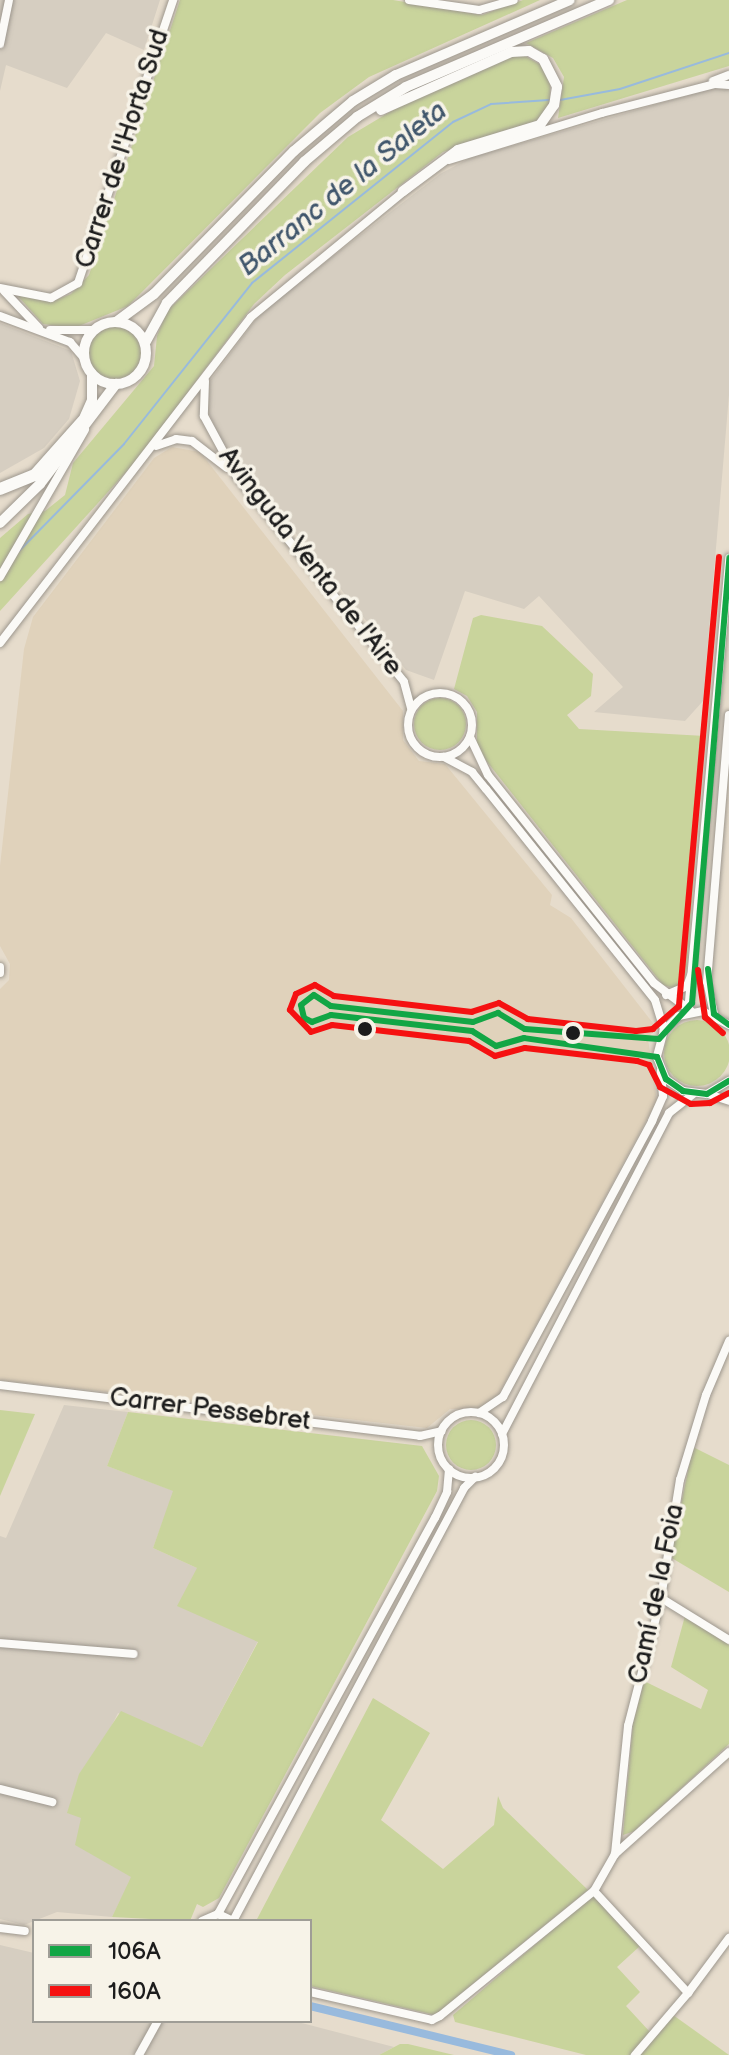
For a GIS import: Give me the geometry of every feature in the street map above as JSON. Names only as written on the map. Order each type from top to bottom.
[{"type":"highway","points":[[0,489],[35,475],[87,420]]},
{"type":"main road","points":[[87,420],[92,400],[92,374],[84,358],[93,330],[116,322],[154,294],[294,151],[353,101],[396,75],[570,0]]},
{"type":"main road","points":[[0,523],[71,445],[116,384],[140,371],[145,343],[167,303],[304,162],[357,117],[406,87],[609,0]]},
{"type":"main road","points":[[357,117],[511,52],[529,51],[543,59],[557,87],[554,105],[540,125],[458,150],[403,191]]},
{"type":"main road","points":[[116,322],[134,328],[145,343]]},
{"type":"main road","points":[[92,374],[116,384]]},
{"type":"street","points":[[0,44],[9,0]]},
{"type":"street","name":"Carrer de l'Horta Sud","points":[[0,288],[36,298],[66,293],[85,270],[173,0]]},
{"type":"street","points":[[409,0],[479,10],[514,0]]},
{"type":"street","points":[[702,88],[729,75]]},
{"type":"street","points":[[0,643],[271,296],[403,191],[459,156],[702,88],[729,85]]},
{"type":"street","points":[[0,288],[35,327],[93,330]]},
{"type":"street","points":[[0,316],[70,342],[84,358]]},
{"type":"street","name":"Avinguda Venta de l'Aire","points":[[211,370],[201,400],[204,416],[237,477],[404,682],[411,709]]},
{"type":"street","points":[[0,577],[87,420]]},
{"type":"street","points":[[147,455],[161,443],[192,441],[237,477]]},
{"type":"street","points":[[207,1919],[218,1914],[435,1518],[447,1492],[449,1469],[438,1448],[441,1431],[454,1416],[479,1413],[503,1397],[663,1096],[657,1048],[664,1030],[690,1011],[696,965],[729,558]]},
{"type":"street","points":[[664,1030],[655,1000],[472,772],[444,757],[423,752],[411,739],[411,709],[438,692],[459,698],[471,716],[470,737],[488,775],[666,995],[690,1011],[714,1014],[729,1025]]},
{"type":"street","points":[[714,1014],[707,982],[729,715]]},
{"type":"street","points":[[444,757],[470,737]]},
{"type":"street","points":[[666,995],[687,986],[696,965]]},
{"type":"street","points":[[0,967],[0,973]]},
{"type":"street","points":[[661,1071],[674,1086],[693,1094],[707,1094],[729,1101]]},
{"type":"street","points":[[707,1094],[729,1081]]},
{"type":"street","points":[[234,1919],[464,1488],[499,1462],[502,1434],[669,1113],[693,1094]]},
{"type":"street","name":"Camí de la Foia","points":[[615,1854],[628,1726],[661,1598],[680,1480],[706,1395],[729,1341]]},
{"type":"street","name":"Carrer Pessebret","points":[[0,1385],[420,1436],[441,1431]]},
{"type":"street","points":[[479,1413],[502,1434]]},
{"type":"street","name":"Carrer Pessebret","points":[[420,1436],[438,1448]]},
{"type":"street","points":[[449,1469],[475,1477]]},
{"type":"street","points":[[661,1598],[729,1640]]},
{"type":"street","points":[[0,1643],[134,1654]]},
{"type":"street","points":[[312,1992],[432,2020],[594,1891],[615,1854],[729,1752]]},
{"type":"street","points":[[0,1789],[52,1802]]},
{"type":"street","points":[[594,1891],[688,1993]]},
{"type":"street","points":[[218,1914],[229,1919]]},
{"type":"street","points":[[0,1928],[25,1931]]},
{"type":"street","points":[[635,2055],[688,1993],[729,1938]]},
{"type":"street","points":[[139,2055],[157,2023]]},
{"type":"shaded area","points":[[0,0],[160,0],[144,50],[106,33],[67,88],[6,65],[0,91]]},
{"type":"shaded area","points":[[720,86],[729,89],[729,395],[703,701],[685,721],[594,712],[623,687],[539,596],[524,609],[465,591],[434,680],[406,670],[221,441],[206,407],[209,382],[263,310],[440,174],[470,158]]},
{"type":"shaded area","points":[[0,323],[71,351],[80,381],[69,419],[44,448],[0,473]]},
{"type":"shaded area","points":[[172,447],[200,452],[403,711],[403,740],[419,761],[445,764],[552,895],[550,905],[571,918],[656,1027],[648,1039],[657,1101],[495,1401],[481,1409],[450,1409],[427,1428],[0,1380],[0,989],[9,980],[10,964],[0,946],[0,866],[24,649],[33,617],[154,458]]},
{"type":"shaded area","points":[[64,1405],[128,1412],[107,1466],[174,1491],[153,1548],[197,1568],[258,1641],[202,1747],[118,1713],[68,1813],[82,1817],[132,1877],[112,1917],[57,1912],[32,1919],[24,1925],[0,1919],[0,1536],[6,1538]]},
{"type":"shaded area","points":[[0,1945],[32,1953],[32,2023],[302,2023],[394,2047],[379,2055],[0,2055]]},
{"type":"green space","points":[[180,0],[393,0],[482,15],[523,0],[540,0],[369,77],[320,113],[128,306],[74,328],[43,324],[17,295],[53,301],[71,294],[89,275]]},
{"type":"green space","points":[[627,0],[729,0],[729,66],[558,118],[564,77],[553,58],[526,43]]},
{"type":"green space","points":[[523,55],[541,65],[550,77],[550,106],[539,120],[443,152],[285,275],[254,304],[137,460],[0,611],[0,538],[28,514],[45,511],[65,495],[73,463],[154,366],[157,336],[167,311],[348,137],[408,101],[501,59]]},
{"type":"green space","points":[[115,327],[133,335],[141,353],[133,371],[115,379],[97,371],[89,353],[97,335]]},
{"type":"green space","points":[[481,615],[542,626],[593,674],[591,696],[567,715],[579,729],[705,736],[687,966],[684,983],[677,989],[663,985],[477,749],[477,712],[467,696],[454,689],[473,618]]},
{"type":"green space","points":[[440,698],[459,705],[466,724],[459,743],[440,750],[421,743],[414,724],[421,705]]},
{"type":"green space","points":[[697,1020],[710,1022],[720,1030],[728,1040],[728,1066],[720,1076],[710,1084],[697,1086],[684,1084],[674,1076],[666,1066],[664,1053],[666,1040],[674,1030],[684,1022]]},
{"type":"green space","points":[[0,1410],[35,1414],[0,1496]]},
{"type":"green space","points":[[128,1412],[422,1446],[439,1476],[437,1491],[219,1898],[203,1907],[197,1904],[191,1919],[112,1917],[131,1877],[75,1845],[81,1818],[67,1813],[79,1774],[121,1711],[202,1747],[258,1642],[177,1606],[197,1568],[153,1548],[173,1491],[107,1466]]},
{"type":"green space","points":[[471,1420],[488,1428],[496,1445],[488,1462],[471,1470],[454,1462],[446,1445],[454,1428]]},
{"type":"green space","points":[[693,1447],[729,1465],[729,1592],[670,1557]]},
{"type":"green space","points":[[685,1616],[729,1643],[729,1744],[635,1831],[623,1835],[633,1723],[644,1681],[701,1709],[708,1690],[671,1667]]},
{"type":"green space","points":[[373,1698],[430,1733],[381,1820],[443,1869],[494,1825],[498,1796],[503,1808],[588,1890],[435,2015],[312,1986],[312,1919],[257,1919]]},
{"type":"green space","points":[[593,1895],[640,1946],[617,1967],[640,1992],[626,2006],[650,2032],[630,2055],[586,2055],[455,2022],[453,2015]]},
{"type":"green space","points":[[673,2015],[729,2055],[640,2055]]},
{"type":"green space","points":[[400,2044],[408,2044],[454,2055],[379,2055]]},
{"type":"waterway","name":"Barranc de la Saleta","points":[[560,100],[620,89],[729,53]]},
{"type":"waterway","name":"Barranc de la Saleta","points":[[19,551],[124,444],[252,283],[453,122],[491,104],[549,100]]},
{"type":"waterway","points":[[312,2006],[511,2055]]},
{"type":"transit line","name":"160A","points":[[719,557],[679,1006],[653,1029],[636,1031],[528,1019],[499,1003],[472,1012],[334,996],[315,985],[296,994],[290,1010],[311,1032],[332,1025],[469,1041],[495,1056],[525,1048],[637,1061],[649,1065],[660,1087],[691,1104],[710,1103],[729,1093]]},
{"type":"transit line","name":"106A","points":[[659,1039],[692,1003],[729,558]]},
{"type":"transit line","name":"106A","points":[[708,969],[714,1014],[729,1025]]},
{"type":"transit line","name":"160A","points":[[698,970],[705,1017],[723,1033]]},
{"type":"transit line","name":"106A","points":[[657,1057],[524,1038],[496,1046],[472,1031],[331,1015],[312,1022],[304,1018],[301,1005],[314,995],[331,1006],[473,1022],[498,1013],[525,1029],[659,1039]]},
{"type":"transit line","name":"106A","points":[[657,1057],[666,1079],[683,1091],[707,1094],[729,1081]]}]
